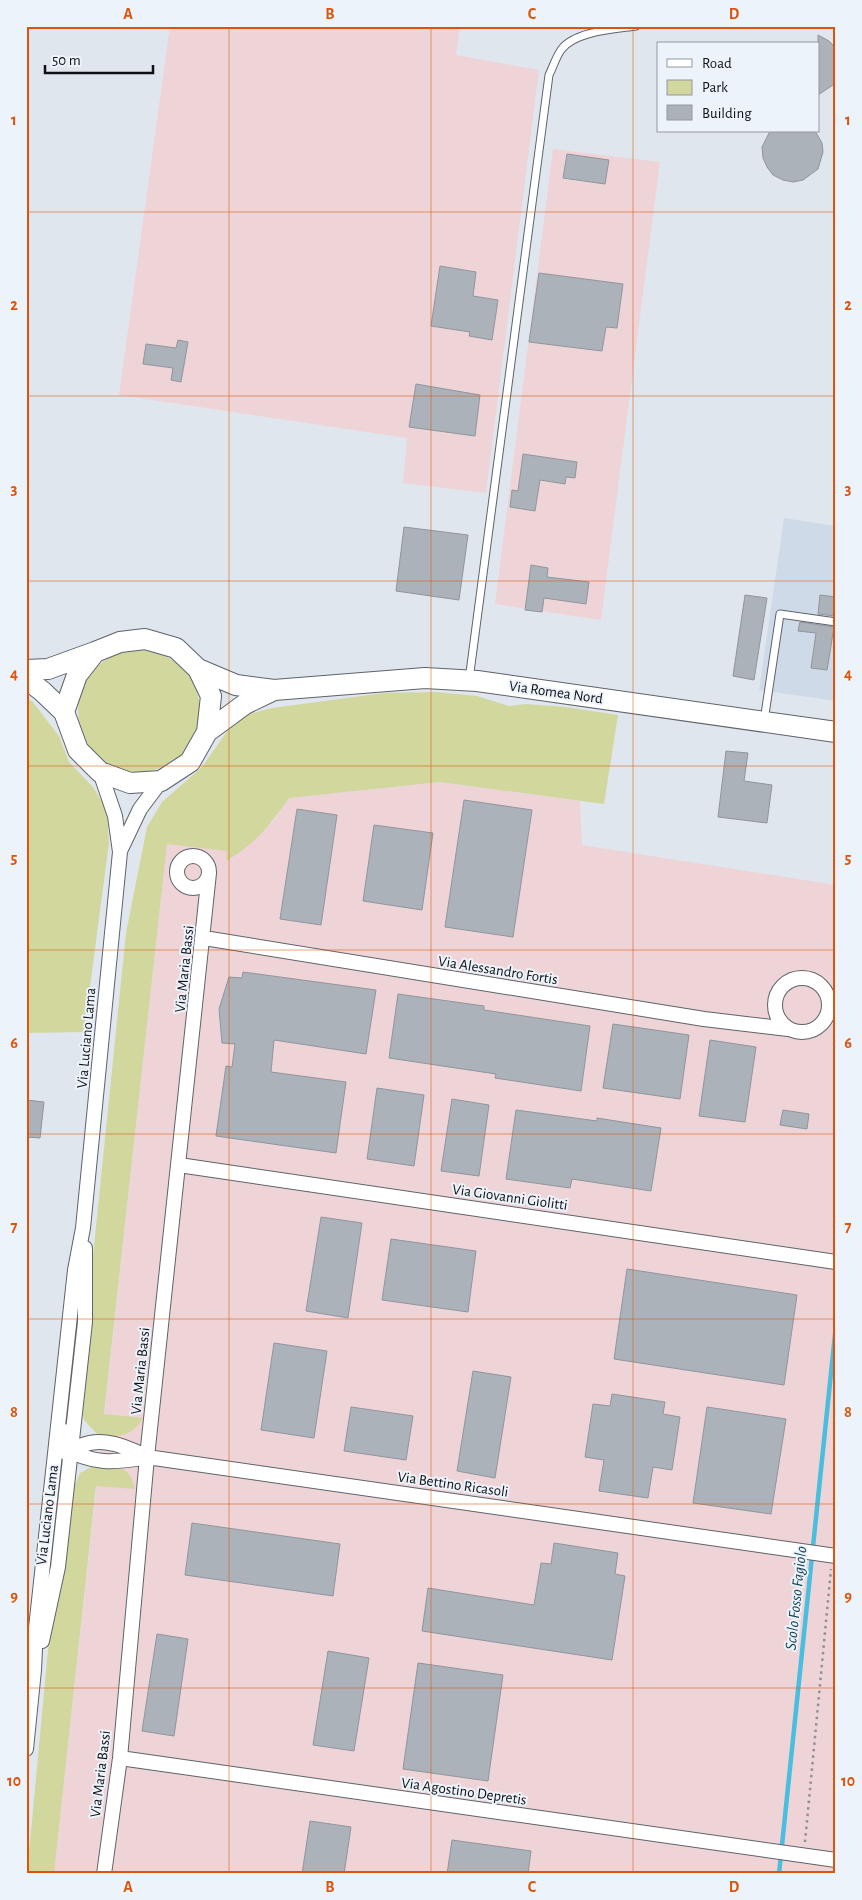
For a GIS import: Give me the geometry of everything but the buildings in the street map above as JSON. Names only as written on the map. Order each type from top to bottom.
[{"type":"main road","points":[[26,670],[48,669],[120,642],[145,640],[176,648],[198,669],[212,696],[207,732],[190,762],[160,782],[130,783],[100,772],[78,750],[64,712],[26,679]]},
{"type":"main road","points":[[64,712],[76,675],[95,652]]},
{"type":"main road","name":"Via Romea Nord","points":[[198,669],[236,685],[274,690],[425,678],[469,680],[836,732]]},
{"type":"main road","name":"Via Romea Nord","points":[[207,732],[245,704],[274,690]]},
{"type":"street","name":"Via Luciano Lama","points":[[26,1749],[42,1571],[75,1270],[83,1228],[120,852],[115,816],[100,772]]},
{"type":"street","name":"Via Luciano Lama","points":[[120,852],[140,809],[160,782]]},
{"type":"street","name":"Via Maria Bassi","points":[[104,1874],[120,1758],[147,1457],[204,938],[209,873]]},
{"type":"street","name":"Via Alessandro Fortis","points":[[204,938],[655,1012],[807,1032],[824,1021],[829,1005],[828,996],[822,985],[814,980],[798,977],[788,980],[779,989],[774,1007],[776,1016],[788,1029]]},
{"type":"street","name":"Via Giovanni Giolitti","points":[[179,1164],[836,1262]]},
{"type":"street","name":"Via Luciano Lama","points":[[34,1670],[58,1567],[71,1452],[84,1322],[86,1275],[83,1228]]},
{"type":"street","name":"Via Luciano Lama","points":[[69,1326],[72,1349],[63,1447],[71,1452]]},
{"type":"street","points":[[74,1419],[86,1434],[101,1442]]},
{"type":"street","points":[[71,1452],[79,1444],[101,1442],[124,1446],[147,1457]]},
{"type":"street","name":"Via Luciano Lama","points":[[42,1571],[51,1547],[62,1461],[71,1452]]},
{"type":"street","name":"Via Bettino Ricasoli","points":[[71,1452],[84,1458],[98,1461],[126,1461],[147,1457],[834,1556]]},
{"type":"street","points":[[68,1478],[75,1468],[84,1462],[98,1461]]},
{"type":"street","name":"Via Agostino Depretis","points":[[120,1758],[836,1860]]},
{"type":"lane","points":[[469,680],[549,75],[562,48],[580,37],[601,31],[636,26]]},
{"type":"lane","points":[[764,722],[780,614],[836,622]]},
{"type":"path","points":[[804,1855],[836,1524]]},
{"type":"shaded area","points":[[170,26],[460,26],[456,55],[539,70],[486,493],[403,483],[407,438],[119,395]]},
{"type":"shaded area","points":[[553,149],[660,162],[601,620],[495,604]]},
{"type":"shaded area","points":[[784,518],[836,526],[836,701],[759,690]]},
{"type":"shaded area","points":[[440,782],[580,801],[582,845],[836,885],[836,1874],[54,1874],[167,844],[272,823],[289,798]]},
{"type":"green space","points":[[139,650],[163,654],[182,668],[196,687],[200,711],[196,735],[182,754],[163,768],[139,772],[115,768],[96,754],[82,735],[78,711],[82,687],[96,668],[115,654]]},
{"type":"green space","points":[[436,692],[477,696],[509,706],[526,704],[565,707],[618,715],[604,804],[440,782],[289,798],[276,817],[253,841],[226,861],[227,851],[167,844],[104,1414],[143,1418],[134,1429],[124,1435],[97,1434],[84,1420],[82,1408],[91,1324],[92,1266],[126,933],[147,827],[162,802],[202,767],[233,723],[249,714],[272,708],[384,693]]},
{"type":"green space","points":[[26,699],[32,701],[59,736],[69,762],[93,787],[107,810],[109,843],[84,1032],[26,1033]]},
{"type":"green space","points":[[93,1466],[115,1466],[125,1470],[129,1474],[135,1489],[96,1486],[54,1874],[27,1874],[49,1639],[66,1557],[72,1492],[80,1473]]},
{"type":"waterway","name":"Scolo Fosso Fagiolo","points":[[779,1874],[836,1325]]}]
